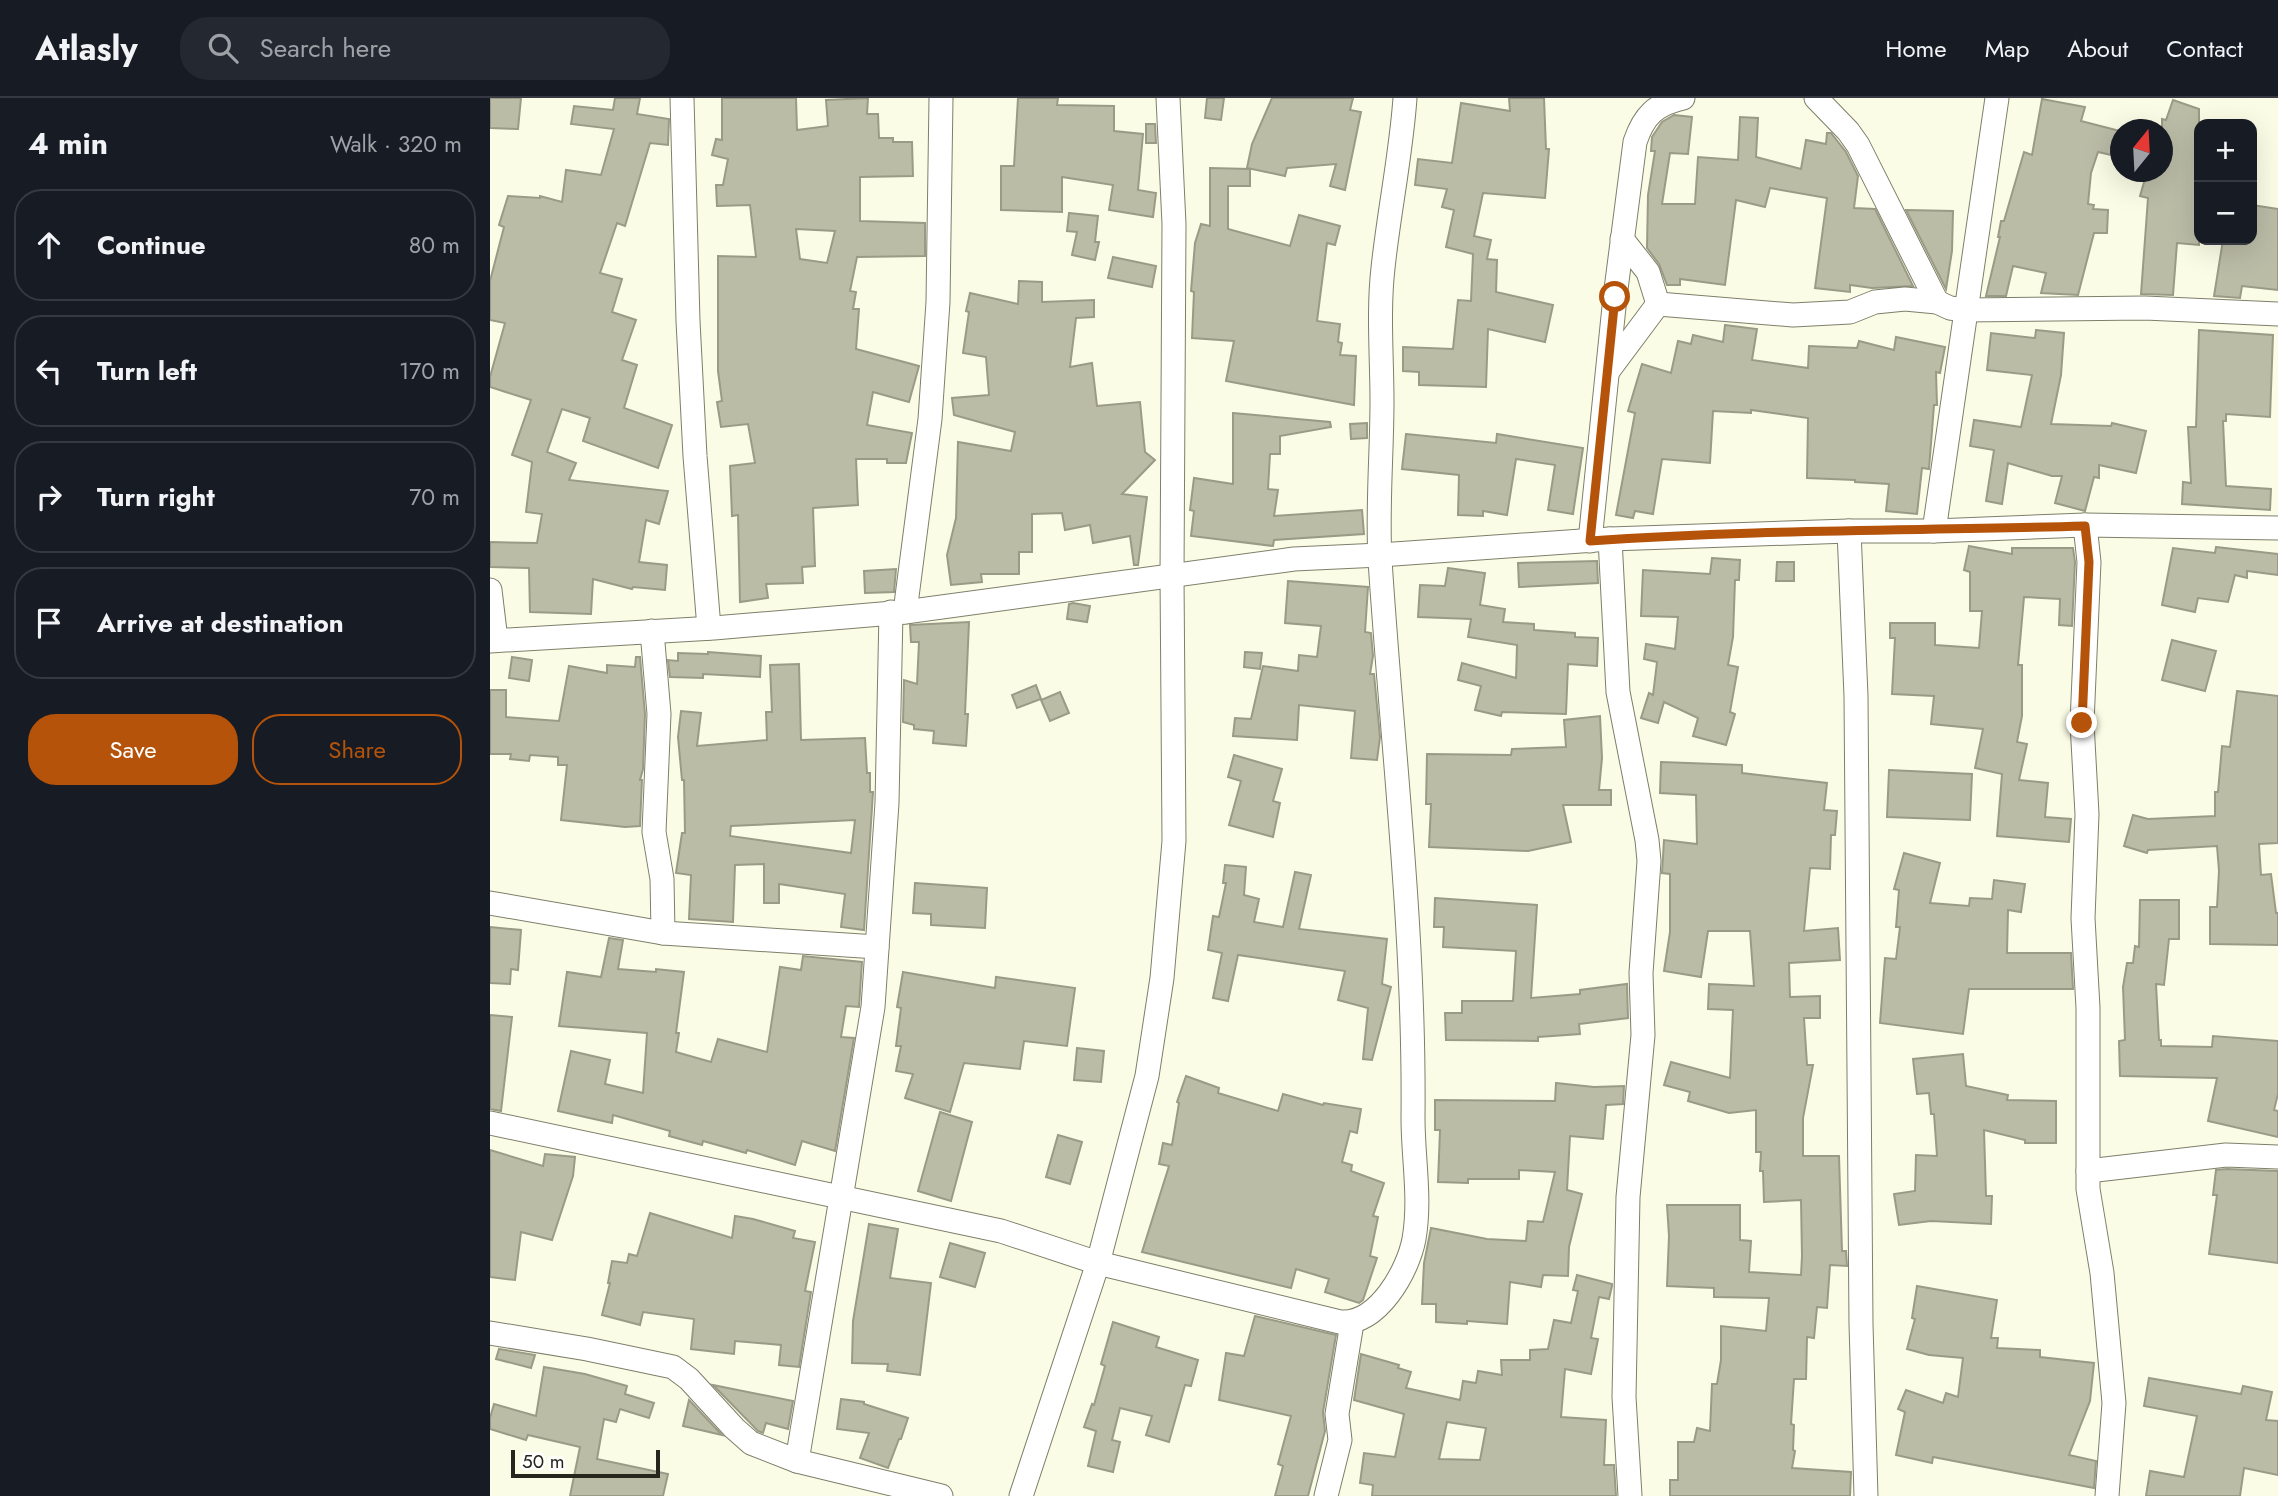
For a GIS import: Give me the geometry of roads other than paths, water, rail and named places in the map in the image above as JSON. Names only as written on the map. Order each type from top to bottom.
[{"type":"street","points":[[682,98],[688,321],[709,628]]},
{"type":"street","points":[[797,1461],[873,1006],[898,612],[930,419],[937,315],[941,98]]},
{"type":"street","points":[[1021,1496],[1098,1263],[1147,1076],[1162,978],[1174,841],[1174,224],[1168,98]]},
{"type":"street","points":[[490,1123],[841,1195],[1001,1231],[1098,1263],[1308,1315],[1352,1323],[1363,1320],[1375,1310],[1396,1284],[1413,1243],[1419,1201],[1413,1147],[1414,1049],[1380,555],[1382,271],[1405,98]]},
{"type":"street","points":[[1630,1496],[1624,1397],[1628,1197],[1643,1035],[1641,973],[1649,861],[1618,692],[1600,540],[1607,372],[1636,137],[1646,119],[1658,106],[1683,98]]},
{"type":"street","points":[[1816,98],[1858,145],[1937,302]]},
{"type":"street","points":[[1934,531],[1997,98]]},
{"type":"street","points":[[1622,239],[1648,272],[1658,304]]},
{"type":"street","points":[[1658,304],[1793,315],[1850,312],[1875,302],[1905,299],[1937,302],[1950,308],[1965,310],[2146,308],[2278,314]]},
{"type":"street","points":[[1607,372],[1658,304]]},
{"type":"street","points":[[2085,526],[2089,562],[2082,723],[2087,814],[2083,918],[2088,1008],[2088,1189],[2102,1273],[2114,1403],[2107,1496]]},
{"type":"street","points":[[490,590],[493,640],[709,628],[898,612],[1294,559],[1600,540],[1849,531],[2085,526],[2278,528]]},
{"type":"street","points":[[1849,531],[1857,695],[1860,1310],[1866,1496]]},
{"type":"street","points":[[652,631],[659,713],[654,832],[662,878],[663,933]]},
{"type":"street","points":[[490,903],[663,933],[877,947]]},
{"type":"street","points":[[2088,1171],[2226,1155],[2278,1157]]},
{"type":"street","points":[[1326,1496],[1340,1440],[1337,1414],[1352,1323]]},
{"type":"street","points":[[490,1333],[673,1367],[689,1379],[751,1443],[797,1461],[941,1496]]}]
